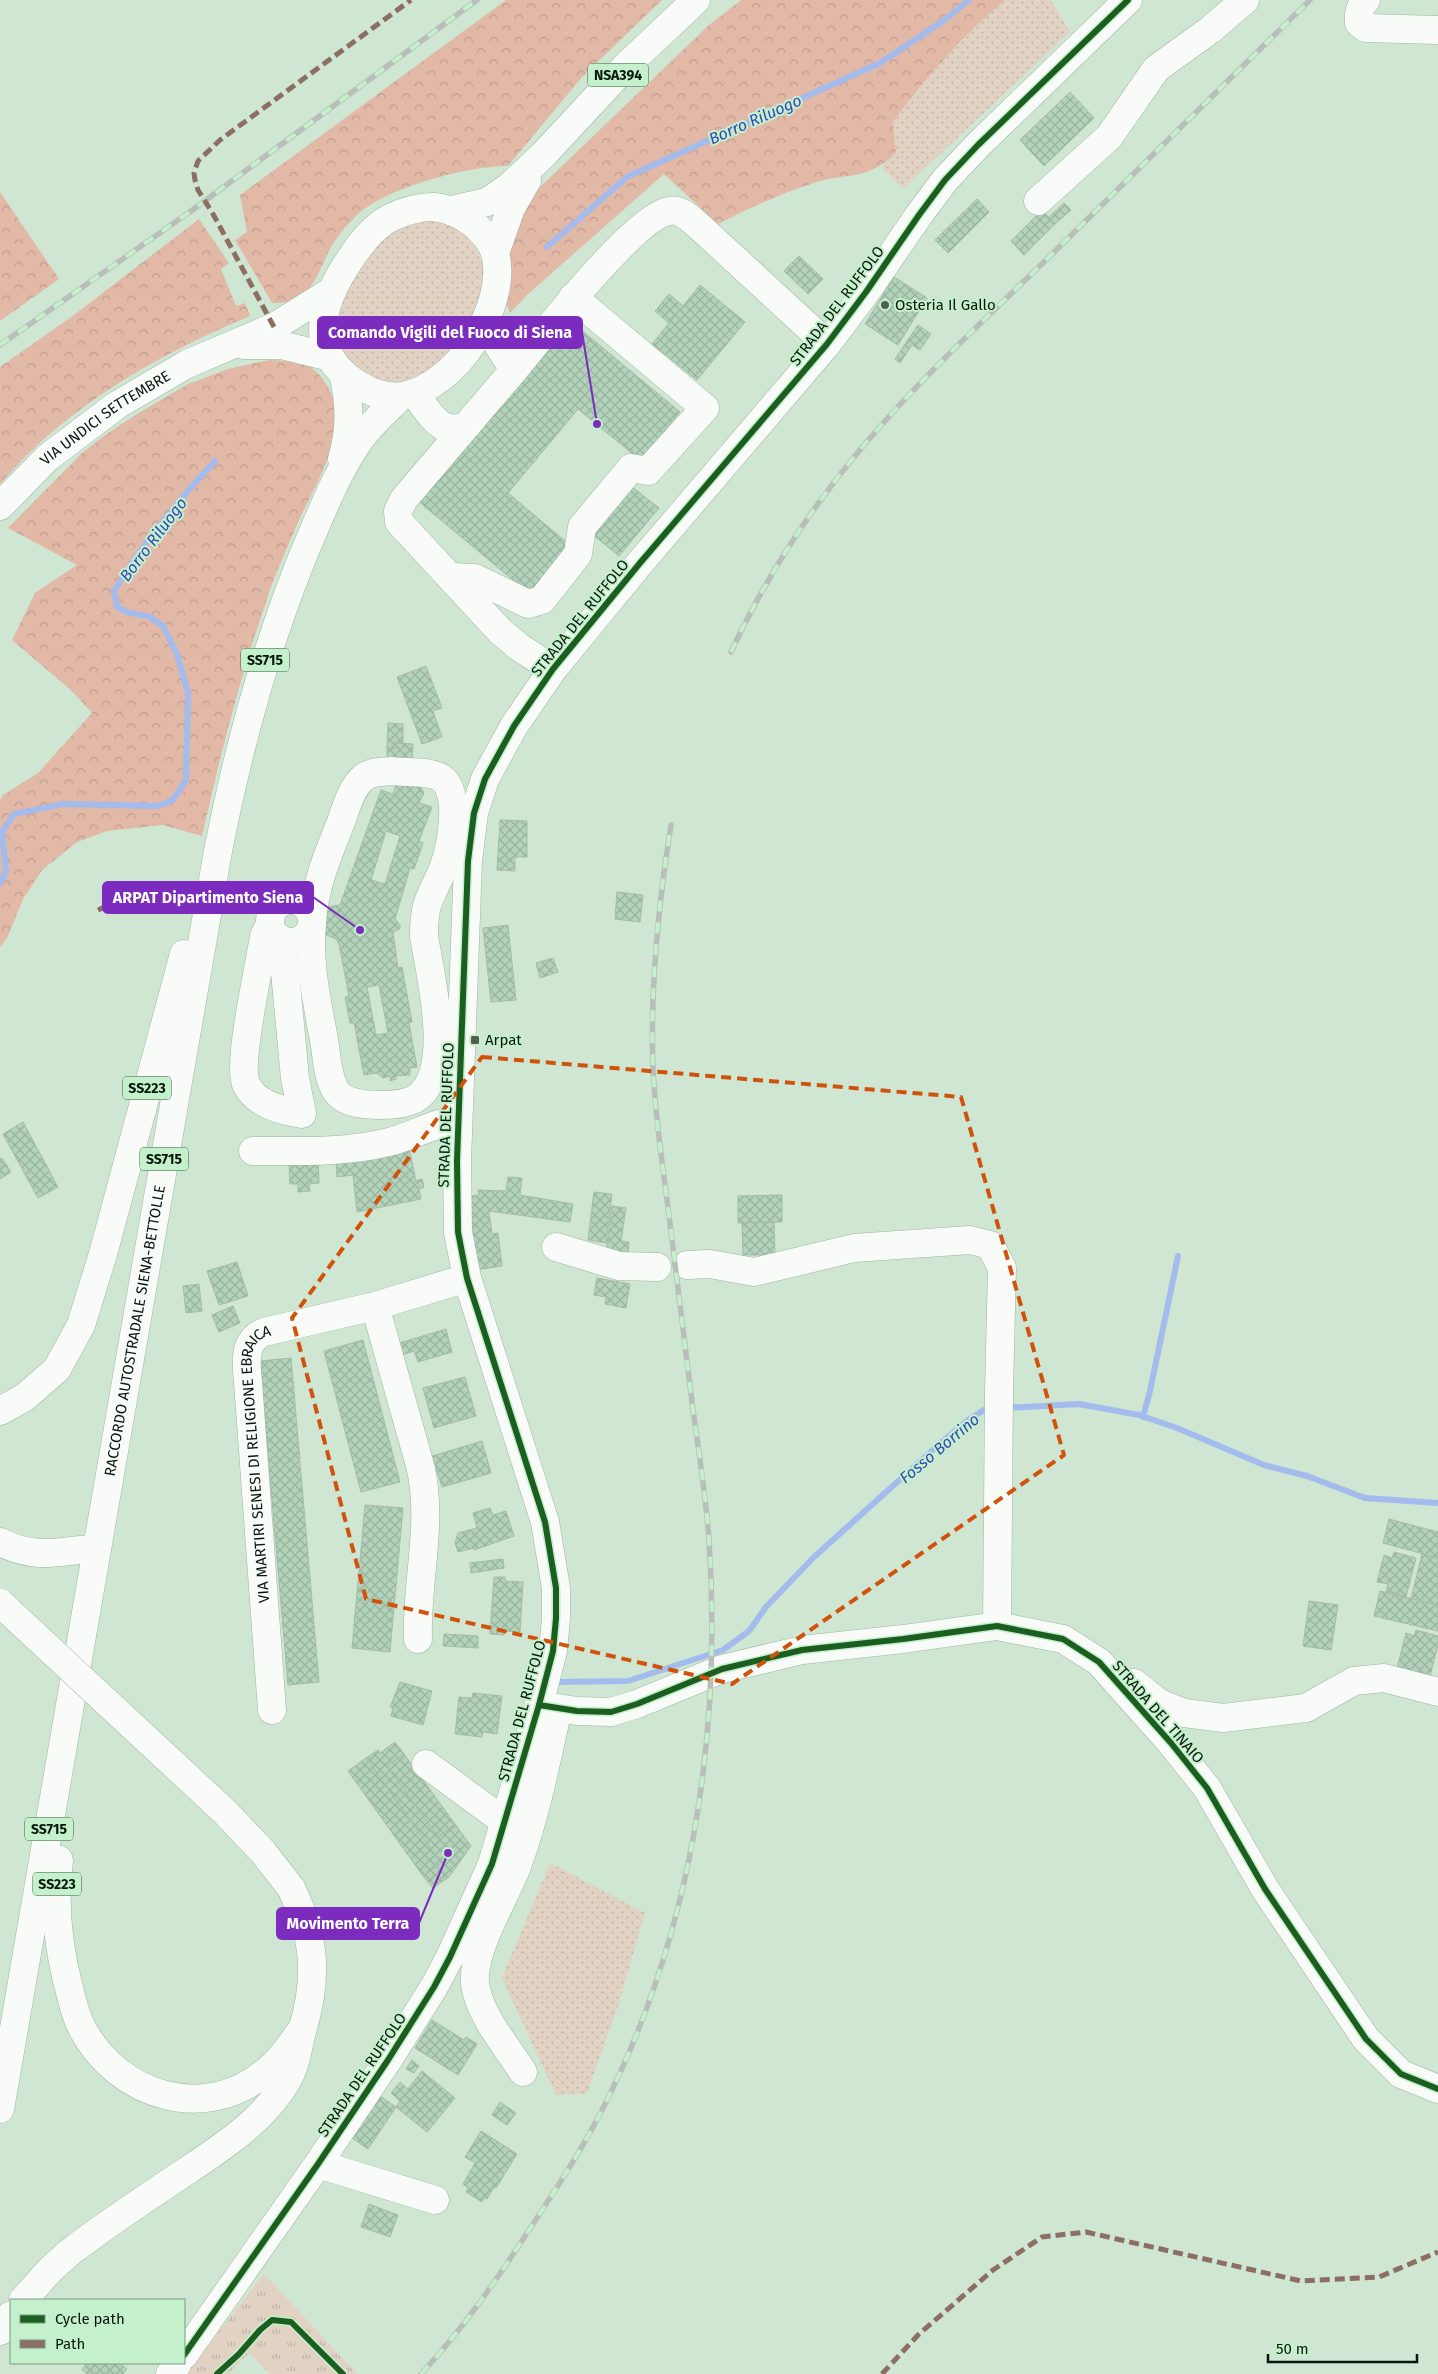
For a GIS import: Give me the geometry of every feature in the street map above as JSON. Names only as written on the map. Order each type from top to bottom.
[{"type":"main road","name":"NSA394","points":[[452,210],[487,202],[497,196],[544,154],[624,68],[696,0]]},
{"type":"main road","name":"STRADA DEL RUFFOLO","points":[[185,2354],[318,2164],[434,1987],[486,1881],[505,1822],[549,1707],[549,1671],[555,1633],[556,1588],[552,1554],[545,1522],[467,1278],[460,1245],[457,1215],[458,1120],[470,836],[478,799],[485,779],[503,744],[553,669],[640,563],[827,344],[945,180],[978,145],[1128,0]]},
{"type":"main road","points":[[1038,201],[1109,137],[1156,69],[1210,30],[1244,0]]},
{"type":"main road","points":[[1366,0],[1361,4],[1358,15],[1359,23],[1366,28],[1438,30]]},
{"type":"main road","name":"NSA394","points":[[495,254],[514,203],[544,154]]},
{"type":"main road","points":[[434,207],[452,210],[471,222],[484,234],[495,254],[497,283],[484,323],[470,348],[455,364],[430,385],[408,395],[382,395],[369,390],[336,365],[323,323],[325,304],[351,257],[382,223],[399,214],[419,208],[434,207]]},
{"type":"main road","points":[[553,669],[519,647],[500,631],[403,528],[399,522],[398,511],[404,498],[573,298],[634,235],[665,211],[682,212],[827,344]]},
{"type":"main road","name":"VIA UNDICI SETTEMBRE","points":[[0,506],[47,458],[116,404],[166,375],[274,327],[330,292]]},
{"type":"main road","points":[[450,577],[475,578],[528,604],[542,600],[578,554],[582,527],[631,468],[648,471],[705,408],[573,298]]},
{"type":"main road","points":[[484,323],[514,370]]},
{"type":"main road","name":"VIA UNDICI SETTEMBRE","points":[[222,349],[259,344],[281,345],[336,365]]},
{"type":"main road","name":"RACCORDO AUTOSTRADALE SIENA-BETTOLLE","points":[[0,2109],[218,851],[238,755],[261,672],[294,578],[337,477],[348,436],[350,420],[349,403],[336,365]]},
{"type":"main road","points":[[408,395],[442,426],[450,430],[458,430],[467,425]]},
{"type":"main road","name":"RACCORDO AUTOSTRADALE SIENA-BETTOLLE","points":[[337,477],[367,431],[408,395]]},
{"type":"main road","points":[[392,772],[434,775],[442,779],[451,791],[453,820],[449,846],[444,866],[427,907],[424,924],[424,936],[438,1031],[432,1074],[424,1090],[414,1099],[395,1104],[376,1105],[349,1101],[342,1098],[331,1081],[314,984],[311,954],[312,922],[319,882],[335,836],[356,785],[363,777],[371,773],[392,772]]},
{"type":"main road","name":"SS223","points":[[0,1411],[25,1397],[56,1369],[81,1325],[103,1254],[198,901],[218,851]]},
{"type":"main road","points":[[312,922],[306,935],[295,942],[276,932],[264,936],[243,1074],[252,1094],[260,1100],[290,1112],[302,1114],[349,1101]]},
{"type":"main road","points":[[424,924],[465,922]]},
{"type":"main road","points":[[276,932],[295,1078],[302,1114]]},
{"type":"main road","points":[[253,1151],[370,1146],[391,1142],[435,1124],[458,1120]]},
{"type":"main road","points":[[688,1265],[710,1264],[754,1272],[854,1248],[970,1240],[990,1245],[1002,1268],[998,1392],[1000,1425],[997,1626]]},
{"type":"main road","points":[[556,1247],[619,1266],[657,1268]]},
{"type":"main road","name":"VIA MARTIRI SENESI DI RELIGIONE EBRAICA","points":[[272,1710],[248,1382],[248,1346],[254,1337],[264,1332],[375,1306],[467,1278]]},
{"type":"main road","points":[[375,1306],[426,1496],[425,1535],[418,1598],[418,1639]]},
{"type":"main road","name":"SS223","points":[[111,1466],[114,1528],[57,1883],[57,1928],[61,1954],[81,2027],[93,2046],[119,2074],[150,2091],[187,2099],[218,2097],[255,2080],[282,2057],[302,2029]]},
{"type":"main road","points":[[0,1542],[15,1548],[41,1554],[97,1549]]},
{"type":"main road","name":"SS223","points":[[0,1603],[225,1812],[263,1852],[291,1888],[303,1916],[312,1954],[312,1992],[302,2029],[296,2062],[276,2096],[255,2119],[225,2145],[70,2252],[50,2269],[24,2299]]},
{"type":"main road","name":"STRADA DEL TINAIO","points":[[549,1707],[577,1712],[611,1712],[637,1704],[722,1668],[802,1650],[997,1626],[1062,1639],[1099,1662],[1171,1742],[1207,1788],[1265,1889],[1366,2039],[1401,2074],[1438,2089]]},
{"type":"main road","points":[[1099,1662],[1114,1666],[1158,1703],[1184,1713],[1223,1718],[1306,1708],[1354,1681],[1384,1678],[1438,1692]]},
{"type":"main road","points":[[523,2072],[482,2007],[475,1983],[476,1963],[517,1867],[535,1808],[549,1707]]},
{"type":"main road","points":[[426,1764],[505,1822]]},
{"type":"main road","points":[[318,2164],[435,2200]]},
{"type":"main road","points":[[0,2331],[10,2316]]},
{"type":"highlighted area","points":[[482,1057],[961,1097],[1064,1455],[732,1684],[366,1599],[292,1318]]},
{"type":"green space","points":[[506,0],[662,0],[583,76],[508,166],[450,174],[408,187],[371,205],[345,227],[332,246],[310,288],[295,299],[272,303],[235,240],[247,232],[240,195]]},
{"type":"green space","points":[[741,0],[1005,0],[974,28],[918,89],[893,122],[896,153],[874,169],[865,173],[814,183],[753,207],[718,224],[664,174],[527,295],[510,313],[506,303],[509,253],[513,226],[537,190],[709,25]]},
{"type":"green space","points":[[1005,0],[1051,0],[1070,32],[903,189],[881,167],[896,153],[893,122],[945,58]]},
{"type":"green space","points":[[0,192],[59,279],[0,321]]},
{"type":"green space","points":[[199,219],[229,263],[221,269],[236,306],[245,303],[250,316],[181,348],[115,385],[54,430],[0,484],[0,367],[74,315]]},
{"type":"green space","points":[[422,219],[448,223],[458,229],[471,242],[482,261],[484,269],[483,286],[478,305],[469,324],[458,343],[444,359],[428,372],[411,380],[382,381],[359,370],[343,354],[337,338],[336,320],[348,284],[370,252],[386,236]]},
{"type":"green space","points":[[269,360],[303,363],[318,373],[327,385],[333,398],[336,411],[336,425],[325,466],[282,560],[256,631],[231,718],[202,836],[163,825],[107,831],[77,842],[42,870],[23,899],[7,938],[0,947],[0,800],[3,795],[38,773],[92,713],[71,690],[12,640],[35,593],[77,565],[8,528],[81,454],[105,435],[137,414],[188,384],[228,369]]},
{"type":"green space","points":[[550,1863],[645,1913],[618,2006],[587,2093],[556,2095],[502,1978]]},
{"type":"green space","points":[[264,2274],[357,2374],[270,2374],[249,2353],[229,2374],[186,2374]]},
{"type":"building","points":[[1070,92],[1094,118],[1044,166],[1020,140]]},
{"type":"building","points":[[977,199],[989,212],[948,253],[935,240]]},
{"type":"building","points":[[1064,203],[1071,210],[1055,224],[1049,217]]},
{"type":"building","points":[[1042,210],[1055,224],[1024,255],[1011,241]]},
{"type":"building","points":[[799,256],[823,279],[808,294],[784,271]]},
{"type":"building","points":[[894,277],[927,298],[898,345],[865,324]]},
{"type":"building","points":[[700,285],[745,322],[697,380],[652,344]]},
{"type":"building","points":[[669,294],[683,306],[669,323],[655,311]]},
{"type":"building","points":[[568,319],[680,412],[640,460],[578,409],[508,493],[571,546],[531,595],[418,501]]},
{"type":"building","points":[[918,325],[931,334],[920,350],[912,345],[900,363],[895,359]]},
{"type":"building","points":[[631,486],[659,508],[619,556],[592,534]]},
{"type":"building","points":[[426,666],[442,708],[433,711],[442,737],[422,744],[397,677]]},
{"type":"building","points":[[388,723],[403,724],[403,743],[394,743],[394,749],[387,748]]},
{"type":"building","points":[[394,743],[413,744],[412,760],[387,758],[387,748],[394,749]]},
{"type":"building","points":[[397,782],[417,783],[415,786],[421,788],[424,793],[419,803],[432,807],[419,841],[423,843],[414,869],[410,868],[395,919],[400,925],[400,929],[393,932],[398,968],[402,967],[412,1022],[409,1023],[417,1067],[410,1068],[410,1075],[396,1076],[396,1079],[390,1081],[390,1076],[383,1078],[377,1073],[364,1075],[354,1023],[350,1023],[345,997],[349,996],[339,944],[336,939],[324,934],[326,907],[340,905],[381,790],[393,794]],"holes":[[[386,831],[400,836],[385,884],[371,880]],[[379,985],[388,1033],[376,1035],[367,987]]]},
{"type":"building","points":[[500,820],[527,821],[527,857],[515,857],[515,871],[497,870]]},
{"type":"building","points":[[617,892],[643,895],[640,922],[615,919]]},
{"type":"building","points":[[508,925],[516,1000],[491,1002],[483,928]]},
{"type":"building","points":[[553,958],[558,972],[540,978],[536,963]]},
{"type":"building","points":[[23,1122],[58,1187],[38,1198],[3,1134]]},
{"type":"building","points":[[408,1143],[416,1181],[422,1179],[424,1187],[419,1189],[421,1199],[357,1212],[353,1175],[337,1177],[336,1159]]},
{"type":"building","points":[[2,1158],[11,1172],[0,1179],[0,1159]]},
{"type":"building","points":[[318,1159],[319,1183],[309,1184],[310,1191],[298,1192],[298,1184],[290,1184],[289,1162]]},
{"type":"building","points":[[508,1177],[522,1178],[520,1195],[573,1204],[570,1222],[489,1211],[492,1234],[498,1233],[502,1266],[475,1270],[466,1204],[472,1203],[471,1196],[479,1195],[478,1190],[506,1191]]},
{"type":"building","points":[[594,1192],[612,1194],[606,1243],[588,1240]]},
{"type":"building","points":[[782,1195],[782,1222],[738,1223],[738,1196]]},
{"type":"building","points":[[612,1206],[626,1208],[621,1241],[629,1242],[628,1255],[606,1252]]},
{"type":"building","points":[[774,1222],[775,1255],[743,1255],[742,1223]]},
{"type":"building","points":[[237,1262],[248,1296],[219,1305],[207,1271]]},
{"type":"building","points":[[597,1278],[630,1284],[626,1308],[605,1304],[606,1297],[594,1295]]},
{"type":"building","points":[[199,1284],[202,1311],[186,1313],[183,1286]]},
{"type":"building","points":[[233,1306],[240,1323],[219,1332],[212,1315]]},
{"type":"building","points":[[446,1329],[452,1352],[418,1362],[414,1351],[402,1355],[399,1343]]},
{"type":"building","points":[[363,1340],[400,1482],[361,1492],[324,1351]]},
{"type":"building","points":[[291,1358],[319,1682],[288,1685],[260,1361]]},
{"type":"building","points":[[465,1377],[476,1416],[434,1428],[423,1388]]},
{"type":"building","points":[[482,1441],[491,1473],[442,1487],[432,1456]]},
{"type":"building","points":[[365,1505],[403,1508],[390,1652],[352,1648]]},
{"type":"building","points":[[490,1508],[493,1515],[506,1511],[514,1536],[474,1550],[474,1548],[458,1552],[455,1543],[458,1533],[477,1528],[473,1513]]},
{"type":"building","points":[[1389,1519],[1438,1532],[1438,1558],[1383,1543]]},
{"type":"building","points":[[1394,1552],[1416,1558],[1406,1597],[1386,1592],[1388,1584],[1377,1582],[1384,1555],[1392,1558]]},
{"type":"building","points":[[1422,1554],[1438,1558],[1438,1605],[1411,1599]]},
{"type":"building","points":[[503,1559],[504,1568],[471,1573],[470,1563]]},
{"type":"building","points":[[494,1577],[505,1577],[505,1581],[523,1582],[520,1632],[504,1631],[504,1635],[490,1634]]},
{"type":"building","points":[[1380,1591],[1438,1605],[1438,1631],[1374,1616]]},
{"type":"building","points":[[1309,1601],[1338,1605],[1331,1650],[1303,1646]]},
{"type":"building","points":[[1416,1630],[1438,1636],[1438,1645],[1429,1680],[1396,1672],[1406,1633],[1414,1636]]},
{"type":"building","points":[[444,1634],[478,1636],[478,1648],[443,1646]]},
{"type":"building","points":[[400,1682],[432,1691],[423,1725],[391,1716],[393,1708],[390,1707]]},
{"type":"building","points":[[473,1693],[502,1696],[497,1734],[483,1732],[482,1737],[455,1734],[459,1697],[472,1698]]},
{"type":"building","points":[[395,1742],[404,1754],[387,1766],[438,1837],[455,1824],[471,1846],[449,1877],[433,1888],[423,1876],[441,1863],[366,1758],[378,1750],[380,1753]]},
{"type":"building","points":[[404,1754],[455,1824],[438,1837],[387,1766]]},
{"type":"building","points":[[366,1758],[441,1863],[423,1876],[348,1771]]},
{"type":"building","points":[[432,2020],[464,2040],[466,2037],[477,2044],[458,2075],[415,2048]]},
{"type":"building","points":[[412,2060],[419,2066],[414,2073],[406,2069]]},
{"type":"building","points":[[422,2071],[455,2098],[427,2132],[396,2107],[400,2101],[391,2093],[400,2082],[408,2089]]},
{"type":"building","points":[[380,2096],[396,2107],[368,2149],[352,2138]]},
{"type":"building","points":[[500,2102],[516,2113],[507,2125],[492,2115]]},
{"type":"building","points":[[481,2131],[517,2154],[496,2188],[494,2187],[487,2199],[484,2198],[482,2202],[466,2192],[468,2188],[463,2184],[475,2163],[465,2157]]},
{"type":"building","points":[[369,2204],[398,2215],[390,2237],[361,2227]]},
{"type":"building","points":[[86,2364],[120,2364],[127,2369],[123,2374],[87,2374],[82,2370]]},
{"type":"waterway","name":"Borro Riluogo","points":[[547,247],[627,177],[880,63],[943,21],[969,0]]},
{"type":"waterway","name":"Borro Riluogo","points":[[0,883],[6,871],[2,832],[14,814],[63,804],[158,806],[173,800],[186,780],[188,693],[177,654],[163,626],[148,616],[129,613],[117,607],[114,591],[161,523],[215,461]]},
{"type":"waterway","points":[[1143,1417],[1178,1256]]},
{"type":"waterway","name":"Fosso Borrino","points":[[1006,1408],[1079,1404],[1139,1415],[1177,1428],[1264,1465],[1307,1476],[1365,1498],[1438,1503]]},
{"type":"waterway","name":"Fosso Borrino","points":[[555,1682],[628,1681],[723,1650],[749,1631],[766,1607],[814,1557],[935,1448],[968,1420],[984,1410],[993,1409]]},
{"type":"railway","points":[[0,345],[191,211],[477,0]]},
{"type":"railway","points":[[731,652],[756,602],[800,530],[850,462],[896,409],[945,358],[1310,0]]},
{"type":"railway","points":[[421,2374],[464,2323],[504,2268],[566,2172],[601,2112],[632,2045],[658,1976],[679,1905],[694,1833],[705,1760],[710,1687],[712,1614],[709,1540],[658,1134],[652,1038],[656,947],[671,825]]},
{"type":"marked path","points":[[274,327],[198,190],[194,173],[198,161],[220,140],[411,0]]},
{"type":"marked path","points":[[98,910],[122,900],[147,894],[173,893],[198,901]]},
{"type":"marked path","points":[[882,2374],[918,2335],[993,2270],[1042,2237],[1086,2232],[1301,2281],[1379,2277],[1438,2252]]},
{"type":"cycle path","points":[[185,2354],[318,2164],[388,2060],[434,1987],[450,1957],[492,1864],[553,1651],[556,1588],[545,1522],[467,1278],[458,1232],[457,1161],[468,861],[474,813],[485,779],[514,726],[553,669],[640,563],[827,344],[945,180],[978,145],[1128,0]]},
{"type":"cycle path","points":[[539,1705],[577,1711],[611,1712],[637,1704],[722,1669],[802,1650],[997,1626],[1063,1639],[1099,1662],[1171,1743],[1207,1788],[1265,1889],[1366,2039],[1401,2074],[1438,2089]]},
{"type":"cycle path","points":[[217,2374],[272,2320],[291,2322],[343,2374]]},
{"type":"place","name":"Osteria Il Gallo","points":[[885,305]]},
{"type":"place","name":"Comando Vigili del Fuoco di Siena","points":[[597,424]]},
{"type":"place","name":"ARPAT Dipartimento Siena","points":[[360,930]]},
{"type":"place","name":"Arpat","points":[[475,1040]]},
{"type":"place","name":"Movimento Terra","points":[[448,1853]]}]
